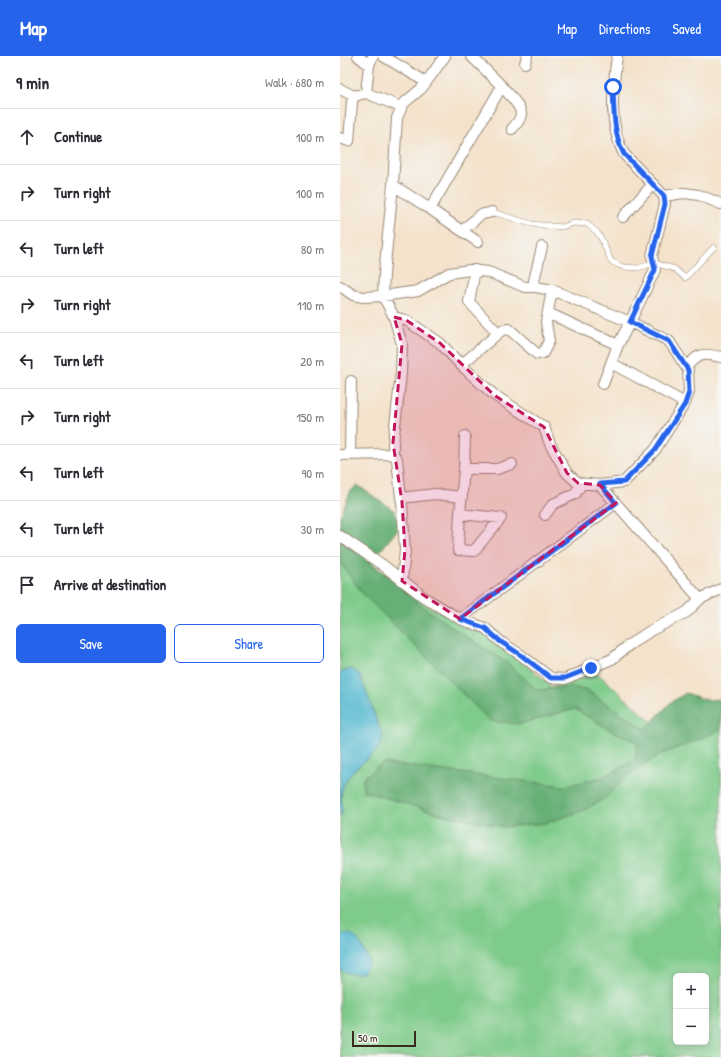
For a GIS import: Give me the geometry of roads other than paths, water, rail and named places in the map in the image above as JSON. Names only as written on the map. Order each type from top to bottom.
[{"type":"street","points":[[358,56],[371,61],[366,93]]},
{"type":"street","points":[[383,56],[426,82]]},
{"type":"street","points":[[402,580],[405,550],[402,502],[397,459],[394,454],[393,443],[401,374],[402,344],[394,317],[383,296],[384,274],[397,118],[401,107],[422,88],[445,56]]},
{"type":"street","points":[[471,56],[502,86],[520,109],[520,119],[512,129]]},
{"type":"street","points":[[603,384],[618,345],[655,270],[653,251],[665,204],[664,196],[624,154],[620,146],[615,123],[613,87],[617,56]]},
{"type":"street","points":[[430,209],[502,86]]},
{"type":"street","points":[[340,89],[354,96],[366,93],[401,107]]},
{"type":"street","points":[[340,138],[349,141],[352,102],[354,96]]},
{"type":"street","points":[[623,217],[653,184]]},
{"type":"street","points":[[392,185],[478,242]]},
{"type":"street","points":[[664,196],[684,193],[699,195],[721,204]]},
{"type":"street","points":[[462,231],[480,215],[492,212]]},
{"type":"street","points":[[536,287],[534,282],[542,247]]},
{"type":"street","points":[[475,270],[469,302],[498,333]]},
{"type":"street","points":[[340,286],[353,295],[363,297],[383,296],[418,291],[449,274],[475,270],[488,272],[525,287],[536,287],[552,290],[630,322],[669,341],[688,370],[689,392],[685,404],[655,450],[624,482],[600,484],[578,482],[567,473],[550,444],[544,427],[494,395],[460,365],[440,343],[406,320],[394,317]]},
{"type":"street","points":[[460,365],[502,330],[509,329],[537,354],[544,353],[549,341],[546,322],[552,290]]},
{"type":"street","points":[[548,313],[618,345]]},
{"type":"street","points":[[686,367],[696,356],[706,354],[721,357]]},
{"type":"street","points":[[611,363],[685,404]]},
{"type":"street","points":[[350,381],[345,455],[394,454]]},
{"type":"street","points":[[460,514],[501,518],[474,551],[458,550],[460,514],[464,469],[465,436]]},
{"type":"street","points":[[464,469],[497,470],[512,464]]},
{"type":"street","points":[[545,515],[553,504],[575,494],[582,483]]},
{"type":"street","points":[[600,484],[700,599]]},
{"type":"street","points":[[401,498],[436,494],[462,497]]},
{"type":"street","points":[[460,619],[616,503]]},
{"type":"street","points":[[340,536],[384,566],[425,598],[460,619],[485,628],[501,642],[521,655],[546,675],[551,678],[558,679],[565,678],[612,659],[650,631],[687,612],[700,599],[721,590]]},
{"type":"lane","points":[[492,212],[532,224],[562,227],[574,223],[587,224],[602,240],[611,261],[624,267],[638,268],[654,263],[676,269],[685,278],[714,247]]},
{"type":"water","points":[[352,669],[360,675],[383,737],[374,753],[355,769],[345,783],[342,796],[343,811],[340,817],[340,672]]},
{"type":"water","points":[[340,934],[350,934],[354,936],[362,946],[369,962],[362,973],[351,974],[340,969]]}]
